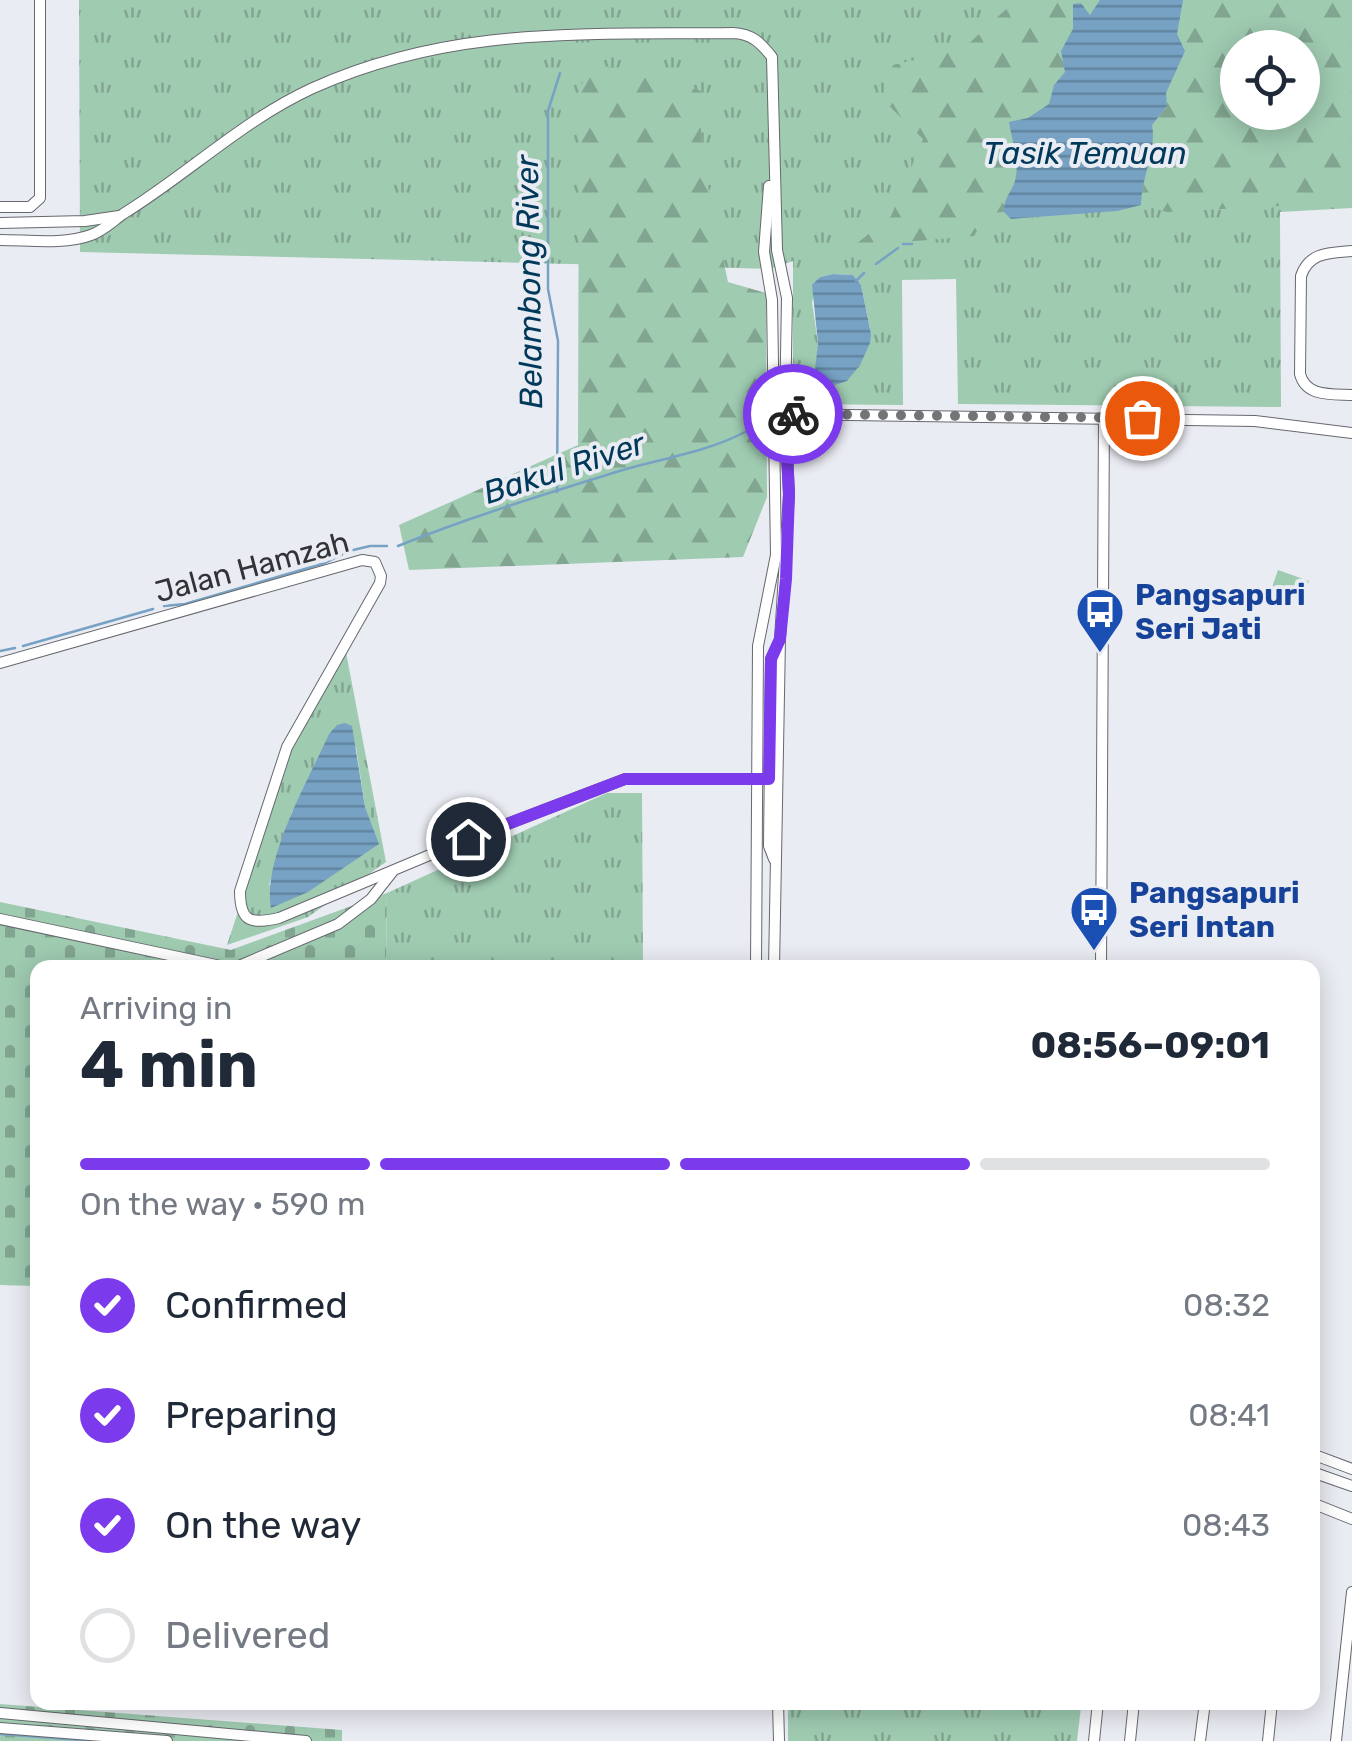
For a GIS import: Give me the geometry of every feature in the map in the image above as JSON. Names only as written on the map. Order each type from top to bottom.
[{"type":"street","points":[[0,207],[30,207],[40,198],[40,0]]},
{"type":"street","points":[[0,240],[94,235],[158,194],[255,119],[315,87],[399,57],[456,43],[511,36],[748,34],[760,42],[772,56],[777,250],[787,298],[776,554],[758,646],[756,960]]},
{"type":"street","points":[[0,222],[85,221],[121,216]]},
{"type":"street","points":[[1352,252],[1318,256],[1304,266],[1300,374],[1310,391],[1352,394]]},
{"type":"street","points":[[780,414],[1255,421],[1352,433]]},
{"type":"street","points":[[774,960],[780,639],[789,494],[780,414]]},
{"type":"street","points":[[1101,960],[1104,417]]},
{"type":"street","name":"Jalan Hamzah","points":[[0,663],[362,560],[375,562],[382,576],[380,583],[287,747],[245,874],[240,908],[254,921],[279,918],[625,779],[769,779]]},
{"type":"street","points":[[776,865],[769,846],[771,659],[780,639]]},
{"type":"street","points":[[251,960],[338,924],[371,899],[394,870]]},
{"type":"street","points":[[0,920],[193,960]]},
{"type":"street","points":[[1320,1457],[1352,1469]]},
{"type":"street","points":[[1320,1475],[1352,1486]]},
{"type":"street","points":[[1320,1506],[1352,1518]]},
{"type":"street","points":[[1336,1741],[1352,1592]]},
{"type":"street","points":[[778,1710],[779,1741]]},
{"type":"street","points":[[1094,1741],[1097,1710]]},
{"type":"street","points":[[1130,1741],[1133,1710]]},
{"type":"street","points":[[1200,1741],[1203,1710]]},
{"type":"street","points":[[1268,1741],[1271,1710]]},
{"type":"street","points":[[0,1713],[306,1741]]},
{"type":"street","points":[[0,1728],[167,1741]]},
{"type":"green space","points":[[79,0],[1352,0],[1352,208],[1280,212],[1281,407],[958,404],[956,279],[902,280],[903,405],[793,404],[793,261],[770,269],[80,252]],"holes":[[[853,275],[861,285],[871,334],[815,376],[818,343],[812,302],[820,277]]]},
{"type":"green space","points":[[1016,0],[1100,0],[1090,15],[1072,14],[1064,54],[1065,73],[1054,86],[1049,104],[1028,118],[1009,122],[1016,166],[1004,212],[987,213],[974,236],[904,242],[855,258],[850,249],[891,216],[923,139],[882,99],[893,65],[964,48]]},
{"type":"green space","points":[[1183,0],[1352,0],[1352,202],[1167,212],[1141,205],[1152,145],[1151,125],[1167,107],[1165,93],[1185,51],[1177,34]]},
{"type":"green space","points":[[604,66],[701,91],[701,153],[728,282],[766,293],[767,497],[743,557],[409,570],[399,525],[578,445],[579,86]]},
{"type":"green space","points":[[1278,570],[1309,581],[1303,600],[1271,590]]},
{"type":"green space","points":[[345,647],[386,862],[308,917],[227,945],[297,733]],"holes":[[[356,747],[365,807],[378,843],[269,885],[292,812],[305,790]]]},
{"type":"green space","points":[[607,793],[642,793],[643,960],[386,960],[387,893]]},
{"type":"green space","points":[[387,893],[386,960],[30,960],[30,1286],[0,1285],[0,902],[231,950]]},
{"type":"green space","points":[[0,1704],[30,1706],[30,1710],[79,1710],[342,1730],[342,1741],[0,1741]]},
{"type":"green space","points":[[788,1710],[1081,1710],[1077,1741],[788,1741]]},
{"type":"water","name":"Tasik Temuan","points":[[1100,0],[1183,0],[1177,34],[1185,51],[1166,93],[1167,106],[1152,125],[1141,205],[1117,211],[1011,219],[1004,212],[1016,174],[1009,122],[1028,118],[1049,104],[1054,85],[1065,72],[1061,51],[1073,29],[1073,4],[1081,3],[1090,15]]},
{"type":"water","points":[[853,275],[861,285],[871,334],[860,365],[847,381],[832,386],[820,377],[814,378],[818,343],[812,285],[820,277]]},
{"type":"water","points":[[345,723],[352,726],[365,807],[379,844],[308,892],[271,908],[273,866],[289,820],[329,734]]},
{"type":"waterway","name":"Belambong River","points":[[557,492],[558,341],[548,289],[548,111],[560,73]]},
{"type":"waterway","name":"Bakul River","points":[[903,244],[912,244]]},
{"type":"waterway","name":"Bakul River","points":[[876,264],[898,248]]},
{"type":"waterway","name":"Bakul River","points":[[856,281],[864,273]]},
{"type":"waterway","name":"Bakul River","points":[[801,392],[813,379]]},
{"type":"waterway","name":"Bakul River","points":[[398,546],[511,505],[702,449],[745,432]]},
{"type":"waterway","name":"Bakul River","points":[[164,606],[185,604],[325,563],[349,551],[387,546]]},
{"type":"waterway","name":"Bakul River","points":[[23,646],[153,609]]},
{"type":"waterway","name":"Bakul River","points":[[0,651],[15,648]]},
{"type":"waterway","points":[[0,1734],[94,1741]]},
{"type":"way so far","points":[[793,414],[1142,418]]},
{"type":"place","name":"Pangsapuri Seri Jati","points":[[1100,654]]},
{"type":"place","name":"Pangsapuri Seri Intan","points":[[1094,952]]},
{"type":"route","points":[[468,839],[625,779],[769,779],[771,659],[780,639],[786,579],[789,494],[785,414],[793,414]]}]
